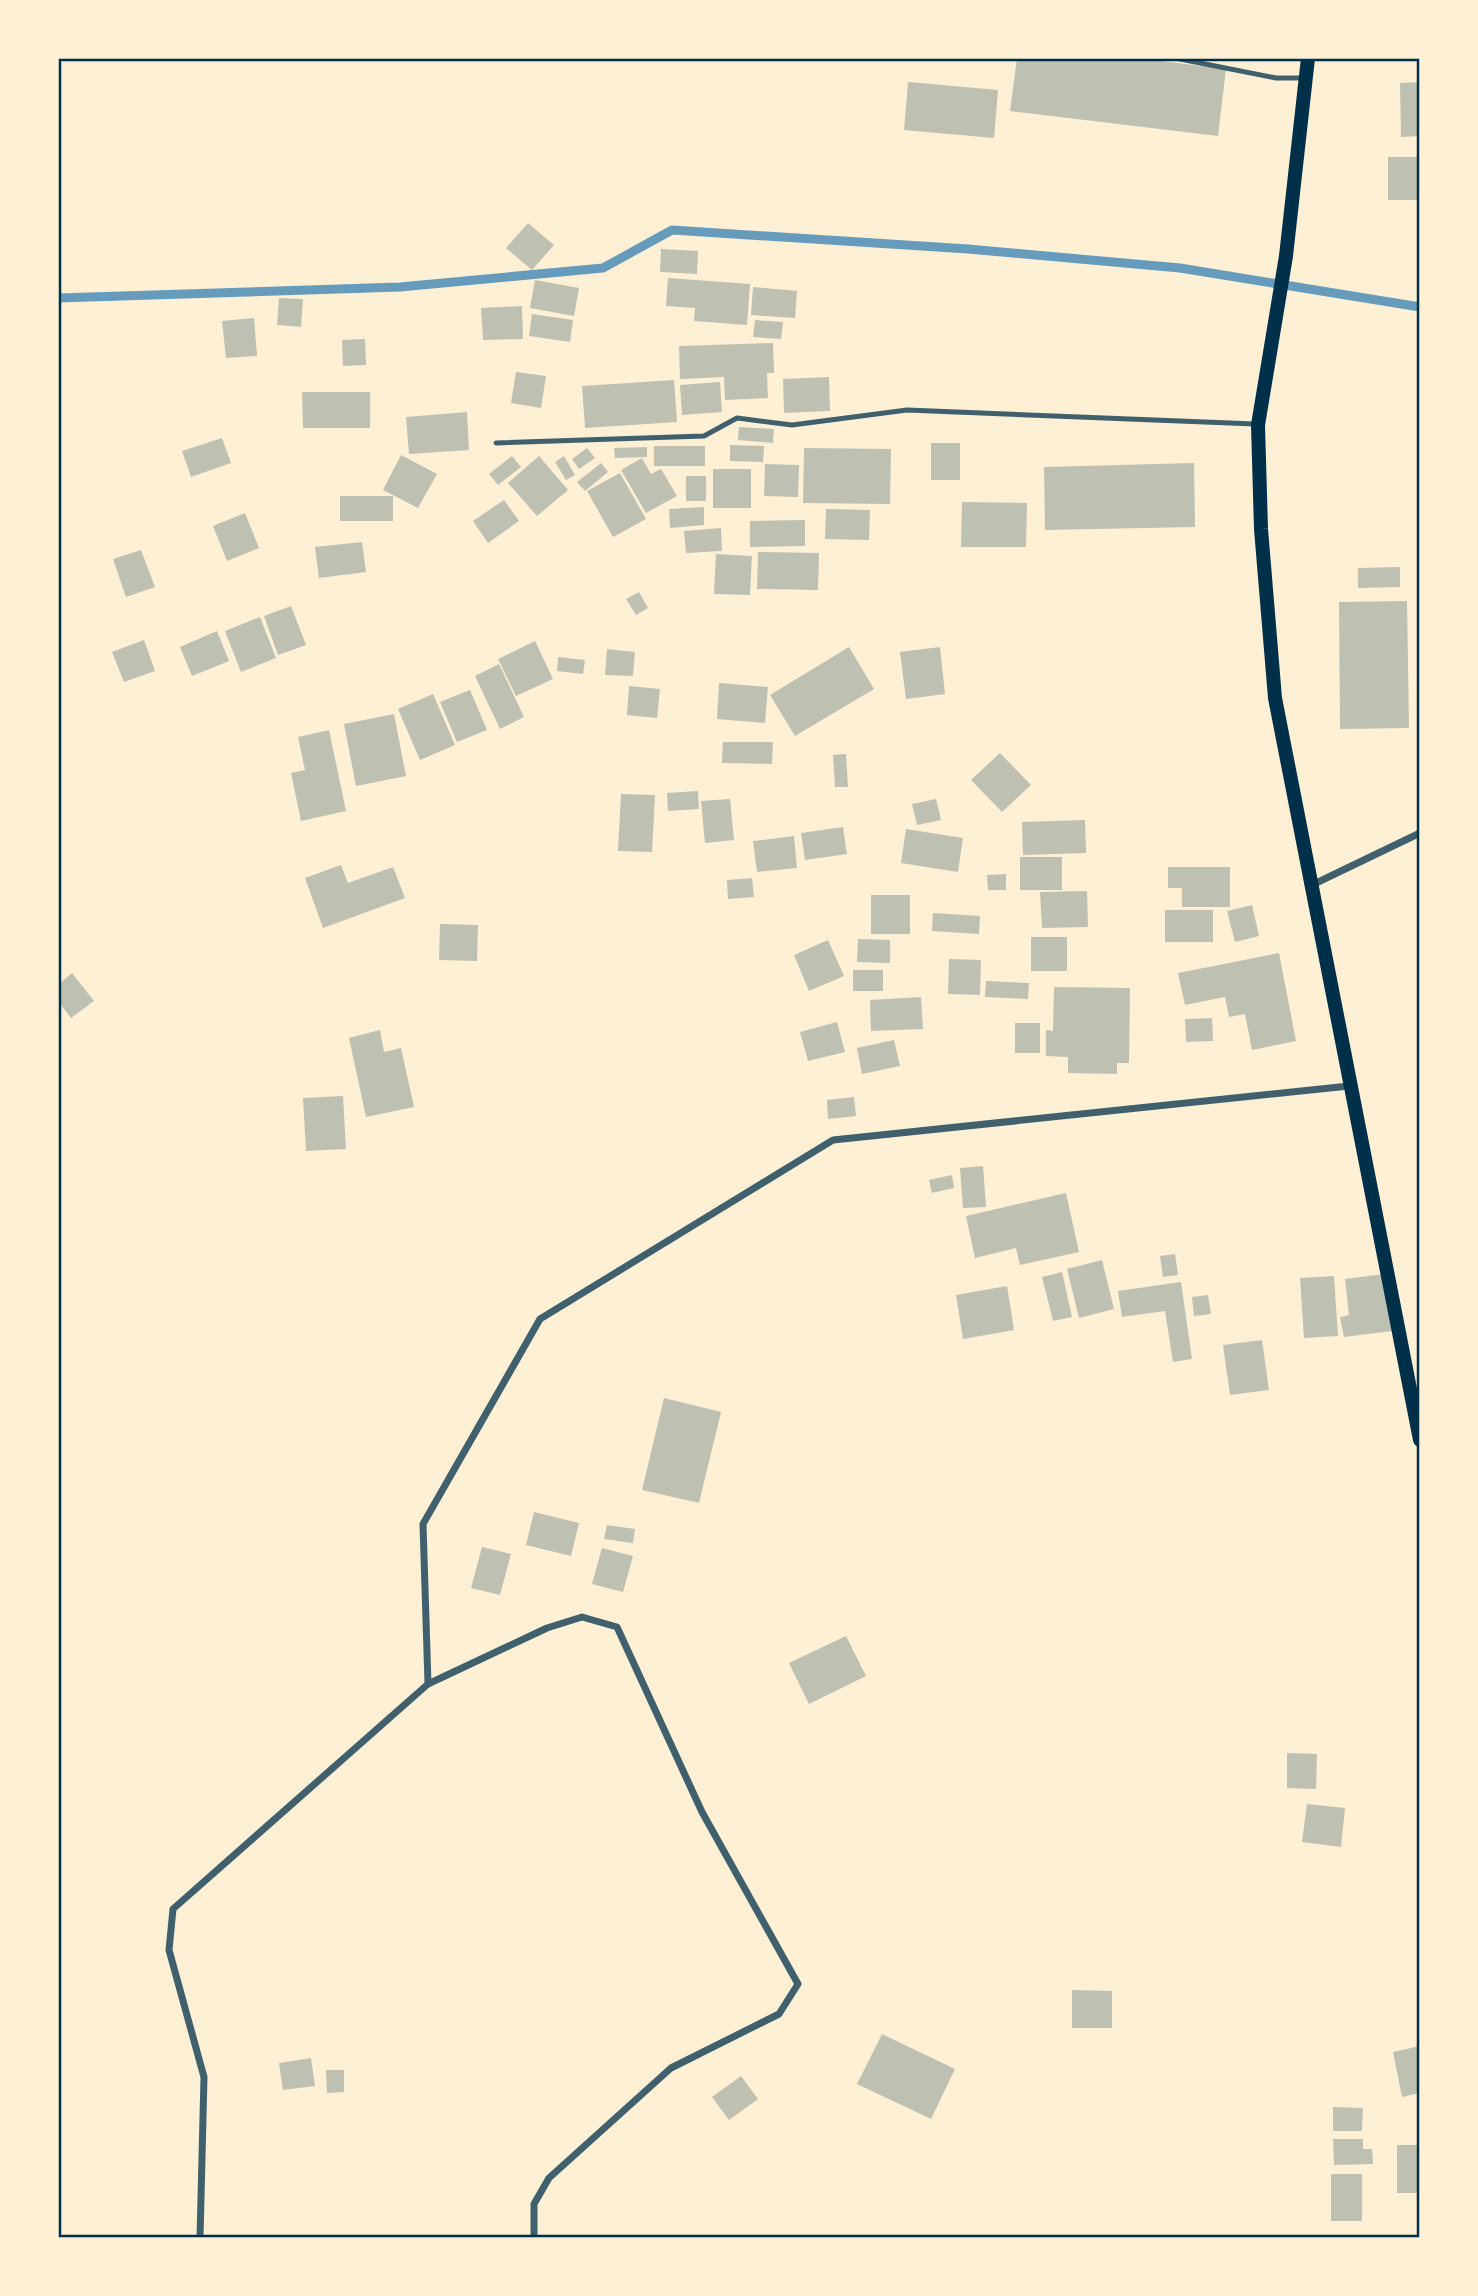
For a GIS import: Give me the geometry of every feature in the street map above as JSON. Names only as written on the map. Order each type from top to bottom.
[{"type":"main road","points":[[1308,58],[1286,256],[1258,425],[1261,529],[1275,698],[1314,884],[1349,1086],[1420,1440]]},
{"type":"street","points":[[1314,884],[1420,833]]},
{"type":"street","points":[[428,1684],[424,1524],[540,1318],[833,1140],[1349,1086]]},
{"type":"street","points":[[200,2238],[204,2077],[169,1950],[173,1909],[428,1684],[547,1628],[582,1617],[617,1627],[702,1812],[798,1984],[779,2014],[671,2068],[549,2178],[534,2204],[534,2238]]},
{"type":"lane","points":[[1175,58],[1276,78],[1306,78]]},
{"type":"lane","points":[[496,443],[704,436],[737,418],[792,425],[907,410],[1258,425]]},
{"type":"building","points":[[1017,58],[1137,58],[1226,69],[1218,136],[1010,111]]},
{"type":"building","points":[[908,82],[998,90],[994,138],[904,130]]},
{"type":"building","points":[[1420,82],[1420,136],[1401,137],[1400,83]]},
{"type":"building","points":[[1388,157],[1420,157],[1420,200],[1388,200]]},
{"type":"building","points":[[528,223],[554,245],[532,270],[506,248]]},
{"type":"building","points":[[661,249],[698,251],[697,274],[660,272]]},
{"type":"building","points":[[668,278],[750,284],[747,325],[694,321],[695,308],[666,306]]},
{"type":"building","points":[[535,280],[579,288],[574,316],[530,308]]},
{"type":"building","points":[[753,287],[797,291],[795,318],[751,315]]},
{"type":"building","points":[[279,298],[303,299],[301,327],[277,325]]},
{"type":"building","points":[[522,306],[523,339],[483,340],[481,308]]},
{"type":"building","points":[[532,314],[573,320],[570,342],[529,336]]},
{"type":"building","points":[[254,318],[257,356],[226,358],[222,321]]},
{"type":"building","points":[[755,320],[783,322],[781,339],[753,337]]},
{"type":"building","points":[[365,339],[366,365],[343,366],[342,340]]},
{"type":"building","points":[[773,343],[774,373],[767,373],[768,398],[725,400],[724,377],[680,379],[679,346]]},
{"type":"building","points":[[516,372],[546,376],[541,408],[511,403]]},
{"type":"building","points":[[829,377],[830,411],[784,413],[783,379]]},
{"type":"building","points":[[674,380],[677,422],[585,428],[582,386]]},
{"type":"building","points":[[720,382],[722,412],[682,415],[680,385]]},
{"type":"building","points":[[302,392],[370,392],[370,428],[303,428]]},
{"type":"building","points":[[467,412],[469,450],[409,454],[406,417]]},
{"type":"building","points":[[739,427],[774,429],[773,443],[738,440]]},
{"type":"building","points":[[222,438],[231,463],[191,477],[182,451]]},
{"type":"building","points":[[931,443],[960,443],[960,480],[931,480]]},
{"type":"building","points":[[730,445],[764,446],[763,462],[730,461]]},
{"type":"building","points":[[654,446],[705,446],[705,466],[654,466]]},
{"type":"building","points":[[647,447],[647,457],[615,458],[614,448]]},
{"type":"building","points":[[587,448],[595,458],[579,469],[572,459]]},
{"type":"building","points":[[804,448],[891,449],[890,504],[803,503]]},
{"type":"building","points":[[401,455],[437,474],[418,508],[383,490]]},
{"type":"building","points":[[512,456],[521,467],[498,485],[489,474]]},
{"type":"building","points":[[539,456],[568,490],[537,516],[508,483]]},
{"type":"building","points":[[564,456],[575,475],[566,480],[555,462]]},
{"type":"building","points":[[642,458],[651,474],[661,469],[677,496],[646,513],[621,470]]},
{"type":"building","points":[[601,463],[608,472],[585,491],[577,482]]},
{"type":"building","points":[[1194,463],[1195,527],[1045,530],[1044,467]]},
{"type":"building","points":[[765,464],[799,465],[798,497],[764,496]]},
{"type":"building","points":[[713,469],[751,469],[751,508],[713,508]]},
{"type":"building","points":[[620,473],[646,519],[613,537],[587,491]]},
{"type":"building","points":[[686,476],[706,476],[706,501],[686,501]]},
{"type":"building","points":[[340,496],[393,496],[393,521],[340,521]]},
{"type":"building","points":[[504,500],[519,521],[488,543],[473,521]]},
{"type":"building","points":[[962,502],[1027,503],[1026,547],[961,547]]},
{"type":"building","points":[[704,507],[704,525],[670,528],[669,509]]},
{"type":"building","points":[[826,509],[870,510],[869,540],[825,539]]},
{"type":"building","points":[[245,513],[259,548],[227,561],[213,526]]},
{"type":"building","points":[[805,520],[805,546],[750,547],[750,521]]},
{"type":"building","points":[[721,528],[722,551],[686,553],[684,531]]},
{"type":"building","points":[[362,542],[366,572],[319,578],[315,547]]},
{"type":"building","points":[[141,550],[155,587],[126,597],[113,559]]},
{"type":"building","points":[[758,552],[819,553],[818,590],[757,589]]},
{"type":"building","points":[[716,554],[752,556],[750,595],[714,594]]},
{"type":"building","points":[[1400,567],[1400,587],[1358,588],[1358,568]]},
{"type":"building","points":[[639,592],[648,608],[636,615],[626,599]]},
{"type":"building","points":[[1407,601],[1409,728],[1340,729],[1339,602]]},
{"type":"building","points":[[291,606],[306,645],[278,655],[264,616]]},
{"type":"building","points":[[260,617],[276,658],[241,672],[225,631]]},
{"type":"building","points":[[217,631],[229,661],[192,676],[180,647]]},
{"type":"building","points":[[144,640],[155,671],[124,682],[112,652]]},
{"type":"building","points":[[535,641],[553,679],[516,696],[498,659]]},
{"type":"building","points":[[849,647],[874,689],[795,736],[770,695]]},
{"type":"building","points":[[940,647],[945,694],[906,699],[900,652]]},
{"type":"building","points":[[607,649],[635,652],[633,676],[605,675]]},
{"type":"building","points":[[558,657],[585,660],[583,674],[557,671]]},
{"type":"building","points":[[499,664],[524,717],[500,729],[475,676]]},
{"type":"building","points":[[719,683],[768,687],[765,723],[717,719]]},
{"type":"building","points":[[629,686],[660,689],[657,718],[627,715]]},
{"type":"building","points":[[470,690],[487,730],[457,742],[440,702]]},
{"type":"building","points":[[433,694],[455,745],[420,760],[398,709]]},
{"type":"building","points":[[394,714],[406,776],[356,786],[344,724]]},
{"type":"building","points":[[329,730],[346,811],[301,821],[291,773],[305,770],[298,737]]},
{"type":"building","points":[[723,742],[773,742],[772,764],[722,763]]},
{"type":"building","points":[[1000,753],[1031,785],[1002,812],[971,780]]},
{"type":"building","points":[[846,754],[848,787],[835,787],[833,755]]},
{"type":"building","points":[[698,791],[699,809],[668,811],[667,793]]},
{"type":"building","points":[[621,794],[655,795],[652,852],[618,851]]},
{"type":"building","points":[[730,799],[734,840],[705,843],[701,801]]},
{"type":"building","points":[[936,799],[941,820],[917,825],[912,804]]},
{"type":"building","points":[[1085,820],[1086,853],[1023,855],[1022,822]]},
{"type":"building","points":[[843,827],[847,854],[805,860],[801,833]]},
{"type":"building","points":[[906,829],[963,838],[958,872],[901,863]]},
{"type":"building","points":[[794,836],[797,868],[757,872],[753,841]]},
{"type":"building","points":[[1020,857],[1062,857],[1062,890],[1020,890]]},
{"type":"building","points":[[341,865],[348,883],[393,867],[405,898],[323,928],[305,878]]},
{"type":"building","points":[[1168,867],[1230,867],[1230,907],[1182,907],[1182,888],[1168,888]]},
{"type":"building","points":[[1006,874],[1006,890],[988,890],[987,875]]},
{"type":"building","points":[[752,878],[754,897],[728,899],[727,880]]},
{"type":"building","points":[[1087,891],[1088,927],[1042,928],[1040,892]]},
{"type":"building","points":[[871,895],[910,895],[910,934],[871,934]]},
{"type":"building","points":[[1252,905],[1259,936],[1235,942],[1227,911]]},
{"type":"building","points":[[1165,910],[1213,910],[1213,942],[1165,942]]},
{"type":"building","points":[[933,913],[980,916],[979,934],[932,931]]},
{"type":"building","points":[[440,924],[478,925],[477,961],[439,960]]},
{"type":"building","points":[[1031,937],[1067,937],[1067,971],[1031,971]]},
{"type":"building","points":[[858,939],[890,940],[890,963],[857,962]]},
{"type":"building","points":[[828,940],[844,976],[809,991],[794,955]]},
{"type":"building","points":[[1279,953],[1296,1041],[1252,1050],[1245,1014],[1229,1017],[1225,997],[1185,1005],[1178,973]]},
{"type":"building","points":[[949,959],[981,960],[980,995],[948,994]]},
{"type":"building","points":[[853,970],[883,970],[883,991],[853,991]]},
{"type":"building","points":[[72,973],[94,1001],[71,1018],[58,1001],[58,985]]},
{"type":"building","points":[[986,981],[1029,983],[1028,999],[985,997]]},
{"type":"building","points":[[1054,987],[1130,988],[1129,1063],[1117,1063],[1117,1074],[1068,1073],[1068,1057],[1046,1056],[1046,1030],[1053,1031]]},
{"type":"building","points":[[921,997],[923,1029],[871,1031],[870,1000]]},
{"type":"building","points":[[1212,1018],[1213,1041],[1186,1042],[1185,1019]]},
{"type":"building","points":[[837,1022],[845,1052],[808,1061],[800,1032]]},
{"type":"building","points":[[1015,1023],[1040,1023],[1040,1053],[1015,1053]]},
{"type":"building","points":[[380,1030],[384,1052],[401,1048],[414,1107],[366,1117],[349,1038]]},
{"type":"building","points":[[894,1040],[900,1066],[862,1074],[857,1048]]},
{"type":"building","points":[[343,1096],[346,1149],[306,1151],[303,1098]]},
{"type":"building","points":[[854,1097],[856,1116],[828,1119],[827,1100]]},
{"type":"building","points":[[983,1166],[986,1207],[963,1208],[960,1168]]},
{"type":"building","points":[[952,1175],[954,1188],[932,1193],[929,1180]]},
{"type":"building","points":[[1066,1193],[1079,1252],[1020,1265],[1016,1248],[975,1258],[966,1216]]},
{"type":"building","points":[[1175,1254],[1178,1275],[1163,1277],[1160,1256]]},
{"type":"building","points":[[1102,1260],[1114,1309],[1079,1318],[1067,1269]]},
{"type":"building","points":[[1062,1272],[1072,1317],[1053,1321],[1042,1277]]},
{"type":"building","points":[[1384,1274],[1392,1331],[1344,1337],[1340,1317],[1349,1315],[1345,1279]]},
{"type":"building","points":[[1334,1276],[1338,1336],[1304,1338],[1300,1278]]},
{"type":"building","points":[[1181,1282],[1192,1359],[1173,1362],[1165,1311],[1122,1317],[1118,1291]]},
{"type":"building","points":[[1007,1286],[1014,1330],[963,1339],[956,1295]]},
{"type":"building","points":[[1208,1295],[1211,1314],[1194,1316],[1192,1297]]},
{"type":"building","points":[[1262,1340],[1269,1390],[1230,1395],[1223,1345]]},
{"type":"building","points":[[664,1398],[721,1412],[699,1503],[642,1490]]},
{"type":"building","points":[[534,1512],[579,1523],[571,1556],[526,1545]]},
{"type":"building","points":[[607,1525],[635,1529],[633,1543],[604,1539]]},
{"type":"building","points":[[482,1547],[511,1554],[500,1595],[471,1588]]},
{"type":"building","points":[[602,1548],[633,1556],[623,1592],[592,1584]]},
{"type":"building","points":[[846,1636],[866,1676],[809,1704],[789,1663]]},
{"type":"building","points":[[1287,1753],[1317,1754],[1316,1789],[1287,1788]]},
{"type":"building","points":[[1307,1804],[1345,1808],[1341,1847],[1302,1842]]},
{"type":"building","points":[[1072,1990],[1112,1991],[1112,2028],[1072,2028]]},
{"type":"building","points":[[882,2034],[955,2069],[931,2119],[857,2084]]},
{"type":"building","points":[[1420,2046],[1420,2093],[1402,2097],[1393,2052]]},
{"type":"building","points":[[311,2058],[315,2086],[283,2090],[279,2063]]},
{"type":"building","points":[[326,2070],[344,2070],[344,2092],[327,2093]]},
{"type":"building","points":[[741,2076],[758,2099],[729,2120],[712,2097]]},
{"type":"building","points":[[1333,2107],[1363,2108],[1362,2131],[1333,2131]]},
{"type":"building","points":[[1333,2139],[1363,2139],[1363,2149],[1372,2149],[1373,2164],[1334,2165]]},
{"type":"building","points":[[1397,2145],[1420,2145],[1420,2193],[1397,2193]]},
{"type":"building","points":[[1331,2174],[1362,2174],[1362,2221],[1331,2221]]},
{"type":"waterway","points":[[58,298],[400,287],[603,268],[672,230],[968,249],[1180,268],[1420,307]]}]
